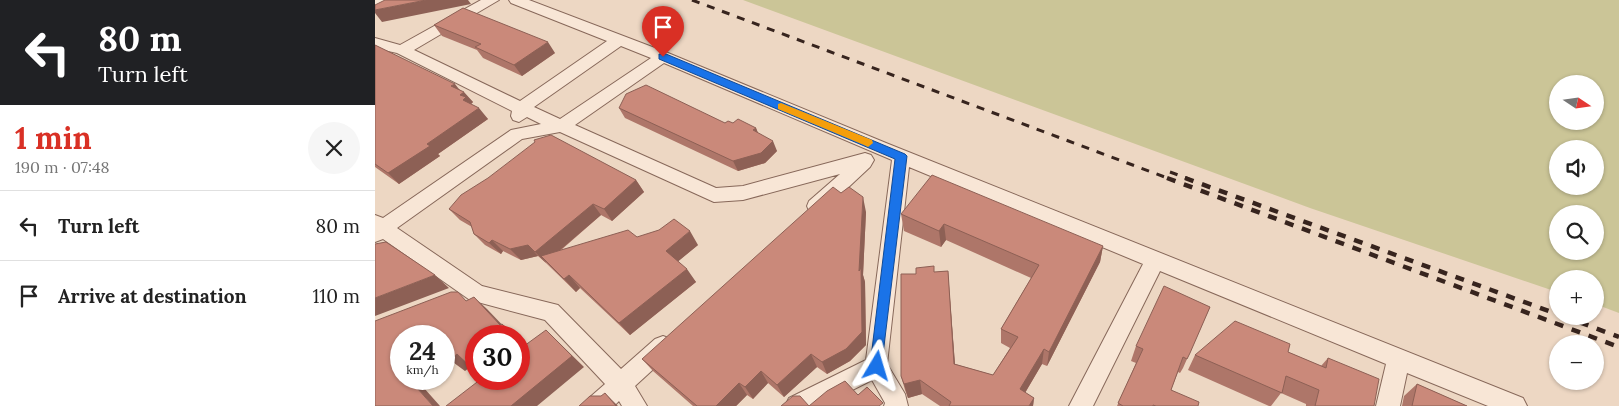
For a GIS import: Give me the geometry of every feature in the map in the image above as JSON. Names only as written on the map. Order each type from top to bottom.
[{"type":"street","points":[[375,3],[381,0]]},
{"type":"street","points":[[402,50],[492,0]]},
{"type":"street","points":[[516,0],[663,57],[873,154],[901,156],[1515,406]]},
{"type":"street","points":[[517,134],[521,108],[619,40]]},
{"type":"street","points":[[375,43],[402,50],[521,108],[714,195],[743,193],[873,154]]},
{"type":"street","points":[[477,294],[378,228],[517,134],[562,126],[663,57]]},
{"type":"street","points":[[801,219],[873,154]]},
{"type":"street","points":[[896,406],[897,402],[877,366],[901,156]]},
{"type":"street","points":[[1081,406],[1156,259]]},
{"type":"street","points":[[446,300],[464,293],[477,294],[551,312],[621,385],[635,406]]},
{"type":"street","points":[[597,406],[679,332]]},
{"type":"street","points":[[1388,406],[1399,358]]},
{"type":"street","points":[[797,406],[877,366]]},
{"type":"shaded area","points":[[743,0],[1619,0],[1619,313],[1604,307],[1604,270],[1549,270],[1549,289],[1310,208]]},
{"type":"building","points":[[385,0],[426,0],[375,10],[375,5]]},
{"type":"building","points":[[463,8],[548,42],[514,65],[475,47],[481,44],[434,25]]},
{"type":"building","points":[[375,45],[455,84],[451,86],[464,92],[460,95],[466,97],[463,100],[479,108],[427,144],[430,146],[388,173],[375,164]]},
{"type":"building","points":[[646,85],[725,123],[728,121],[733,123],[738,119],[756,128],[753,130],[773,141],[761,153],[733,161],[619,108],[626,94]]},
{"type":"building","points":[[551,135],[636,180],[604,209],[593,204],[535,252],[528,245],[510,249],[492,240],[489,243],[474,234],[470,222],[449,209],[461,195],[488,178],[535,142],[534,140]]},
{"type":"building","points":[[932,175],[1103,246],[1049,352],[1044,349],[1020,389],[1034,398],[1029,406],[949,406],[951,402],[920,380],[904,384],[901,376],[901,274],[916,274],[916,268],[934,266],[934,272],[948,271],[954,364],[993,375],[1018,337],[1001,329],[1039,265],[944,224],[939,231],[901,214]]},
{"type":"building","points":[[833,187],[841,193],[849,187],[863,197],[859,271],[861,268],[862,332],[846,349],[822,362],[811,354],[777,385],[761,371],[745,387],[739,383],[716,406],[697,406],[642,359]]},
{"type":"building","points":[[674,219],[690,231],[666,251],[687,269],[619,323],[569,275],[564,279],[541,256],[628,230],[637,237],[659,230]]},
{"type":"building","points":[[386,242],[435,275],[375,298],[375,244]]},
{"type":"building","points":[[1164,286],[1210,307],[1187,359],[1183,357],[1171,390],[1199,402],[1198,406],[1123,406],[1118,403],[1143,349],[1136,346]]},
{"type":"building","points":[[451,292],[458,292],[466,301],[474,297],[500,325],[465,325],[465,362],[457,354],[455,356],[455,325],[390,325],[390,390],[419,390],[433,406],[375,406],[375,321]]},
{"type":"building","points":[[1235,321],[1290,344],[1288,352],[1326,368],[1328,358],[1379,379],[1374,406],[1315,406],[1319,390],[1286,376],[1282,393],[1195,355]]},
{"type":"building","points":[[546,330],[572,356],[511,406],[446,406],[467,390],[530,390],[530,342]]},
{"type":"building","points":[[845,381],[858,395],[867,387],[883,403],[879,406],[809,406],[827,391]]},
{"type":"building","points":[[1417,384],[1467,406],[1412,406]]},
{"type":"building","points":[[605,393],[616,406],[579,406],[590,396],[601,396]]},
{"type":"building","points":[[793,396],[800,396],[809,406],[781,406]]},
{"type":"railway","points":[[692,0],[1170,179]]},
{"type":"railway","points":[[1170,172],[1189,179]]},
{"type":"railway","points":[[1167,178],[1619,347]]},
{"type":"railway","points":[[1185,178],[1549,311]]},
{"type":"railway","points":[[1587,325],[1619,337]]},
{"type":"slow traffic","points":[[781,106],[868,143]]},
{"type":"route","points":[[663,57],[901,156],[877,366]]}]
